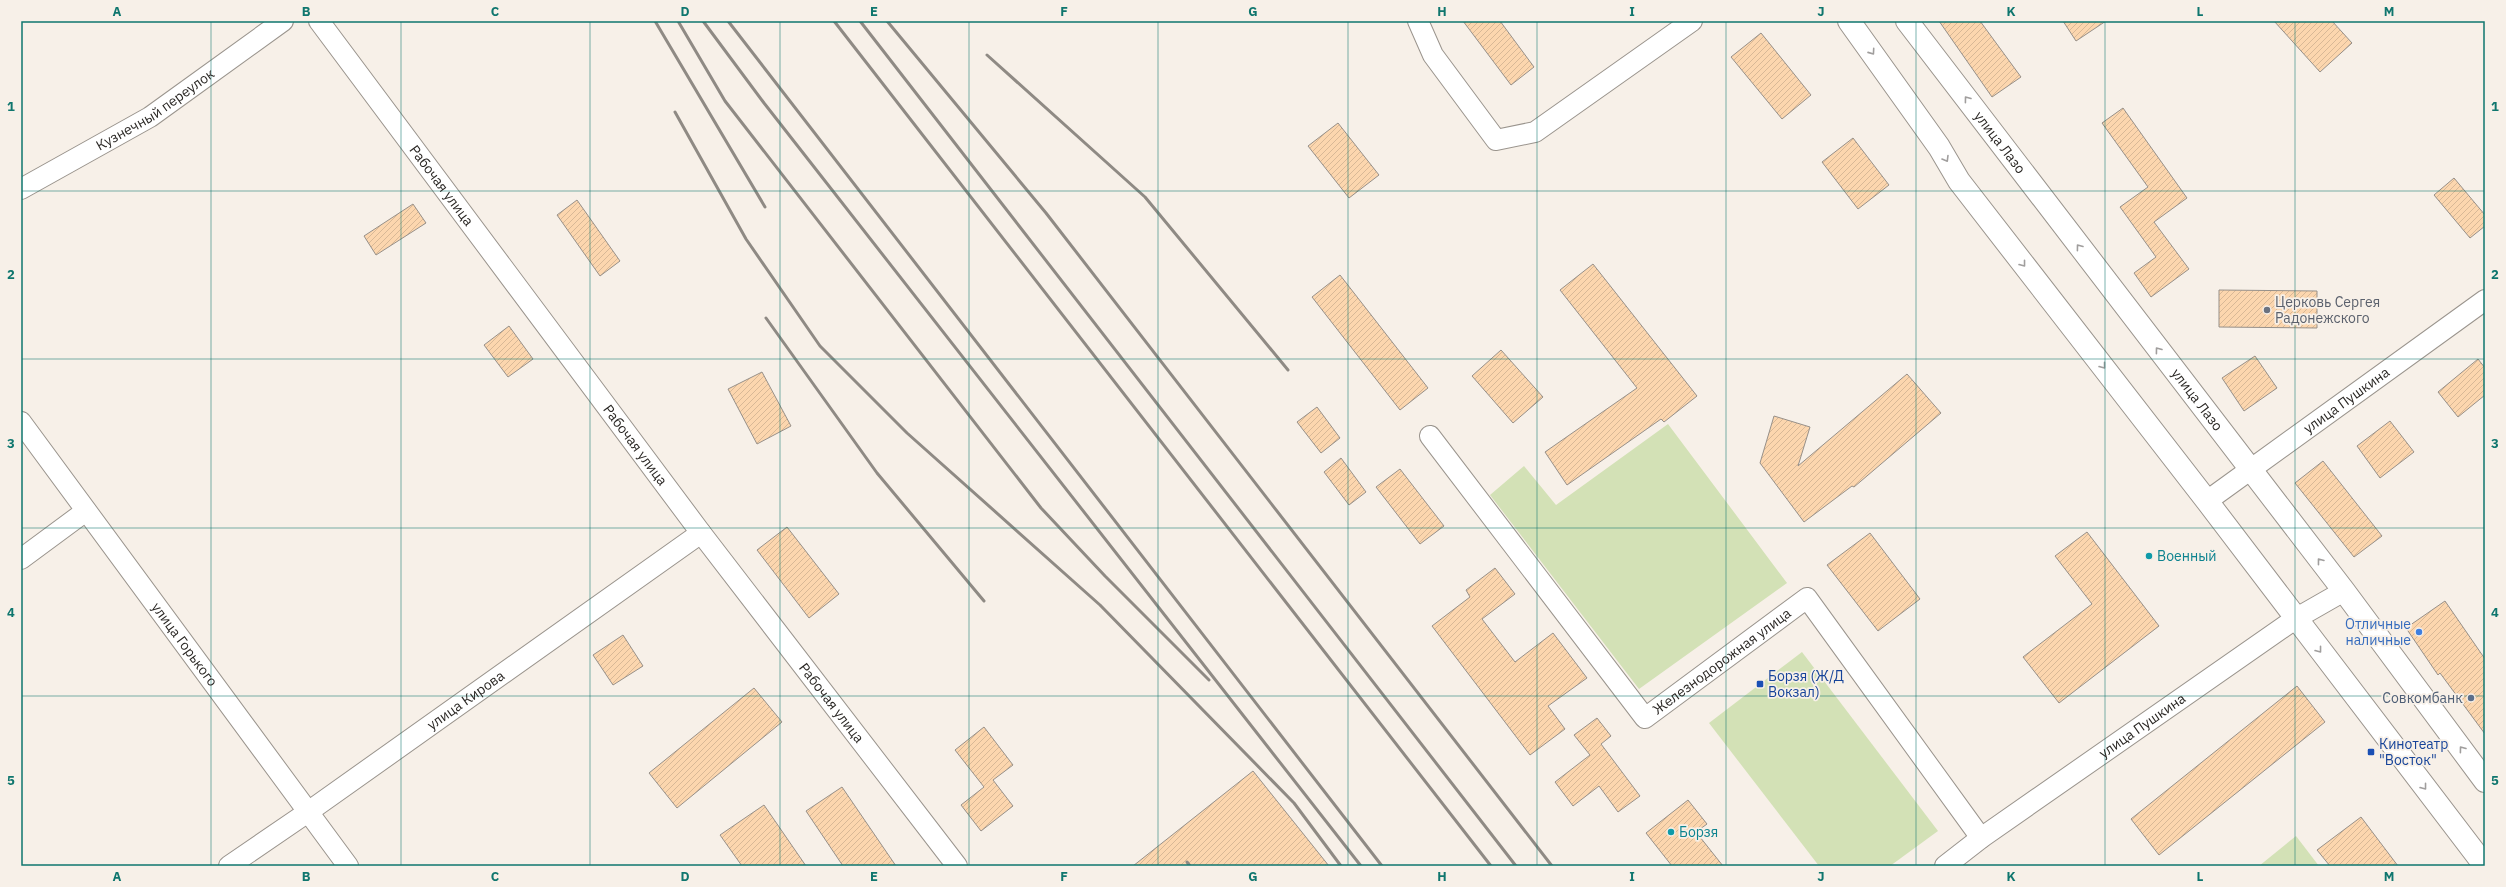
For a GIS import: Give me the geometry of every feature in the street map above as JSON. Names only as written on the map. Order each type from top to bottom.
[{"type":"street","name":"Кузнечный переулок","points":[[21,189],[150,117],[283,21]]},
{"type":"street","name":"Рабочая улица","points":[[319,21],[700,533],[957,866]]},
{"type":"street","points":[[1418,21],[1433,55],[1496,140],[1535,132],[1692,21]]},
{"type":"street","points":[[1849,21],[1938,147],[1959,181],[2207,501],[2295,619],[2485,866]]},
{"type":"street","name":"улица Лазо","points":[[1907,21],[2344,591],[2485,781]]},
{"type":"street","name":"улица Пушкина","points":[[2207,501],[2485,300]]},
{"type":"street","name":"улица Горького","points":[[21,422],[348,866]]},
{"type":"street","name":"Железнодорожная улица","points":[[1430,436],[1645,718],[1807,598],[1981,838]]},
{"type":"street","points":[[21,560],[86,511]]},
{"type":"street","name":"улица Кирова","points":[[229,866],[308,812],[700,533]]},
{"type":"street","name":"улица Пушкина","points":[[1945,866],[1981,838],[2295,619],[2344,591]]},
{"type":"green space","points":[[1668,424],[1787,583],[1639,689],[1490,495],[1524,466],[1556,505]]},
{"type":"green space","points":[[1802,652],[1938,831],[1890,866],[1819,866],[1709,723]]},
{"type":"green space","points":[[2296,836],[2319,866],[2259,866]]},
{"type":"building","points":[[1463,21],[1500,21],[1534,67],[1511,85]]},
{"type":"building","points":[[1939,21],[1980,21],[2021,77],[1992,97]]},
{"type":"building","points":[[2063,21],[2106,21],[2076,41]]},
{"type":"building","points":[[2274,21],[2332,21],[2352,43],[2320,72]]},
{"type":"building","points":[[1761,33],[1811,95],[1782,119],[1731,57]]},
{"type":"building","points":[[2123,108],[2187,198],[2154,222],[2189,269],[2151,297],[2134,273],[2156,257],[2120,207],[2148,187],[2102,123]]},
{"type":"building","points":[[1338,123],[1379,175],[1349,198],[1308,146]]},
{"type":"building","points":[[1853,138],[1889,185],[1858,209],[1822,162]]},
{"type":"building","points":[[2454,178],[2485,215],[2485,226],[2470,238],[2434,195]]},
{"type":"building","points":[[577,200],[620,261],[600,276],[557,215]]},
{"type":"building","points":[[413,204],[426,223],[376,255],[364,236]]},
{"type":"building","points":[[1593,264],[1697,396],[1664,422],[1661,419],[1567,485],[1545,452],[1637,388],[1560,290]]},
{"type":"building","points":[[1340,275],[1428,388],[1400,410],[1312,297]]},
{"type":"building","points":[[2219,290],[2317,291],[2317,328],[2219,327]]},
{"type":"building","points":[[509,326],[533,359],[508,377],[484,345]]},
{"type":"building","points":[[1501,350],[1543,397],[1513,423],[1472,376]]},
{"type":"building","points":[[2255,356],[2277,388],[2244,411],[2222,378]]},
{"type":"building","points":[[2478,359],[2485,368],[2485,395],[2458,417],[2438,392]]},
{"type":"building","points":[[762,372],[791,426],[757,444],[728,389]]},
{"type":"building","points":[[1907,374],[1941,413],[1854,487],[1852,486],[1804,522],[1760,463],[1774,416],[1810,427],[1798,466]]},
{"type":"building","points":[[1317,407],[1340,438],[1321,453],[1297,422]]},
{"type":"building","points":[[2390,421],[2414,452],[2380,478],[2357,446]]},
{"type":"building","points":[[1341,458],[1366,492],[1349,505],[1324,472]]},
{"type":"building","points":[[2323,461],[2382,536],[2354,557],[2295,483]]},
{"type":"building","points":[[1400,469],[1444,526],[1420,544],[1376,487]]},
{"type":"building","points":[[787,527],[839,594],[809,618],[757,550]]},
{"type":"building","points":[[2087,532],[2159,626],[2059,703],[2023,657],[2092,604],[2055,556]]},
{"type":"building","points":[[1870,533],[1920,599],[1878,631],[1827,565]]},
{"type":"building","points":[[1495,568],[1515,594],[1482,619],[1515,662],[1553,633],[1587,678],[1548,706],[1565,729],[1530,755],[1432,626],[1470,597],[1466,590]]},
{"type":"building","points":[[2445,601],[2485,659],[2485,734],[2440,673],[2438,675],[2406,628]]},
{"type":"building","points":[[623,635],[643,666],[613,685],[593,655]]},
{"type":"building","points":[[2297,686],[2325,722],[2159,855],[2131,819]]},
{"type":"building","points":[[754,688],[782,722],[677,808],[649,773]]},
{"type":"building","points":[[1597,718],[1611,736],[1601,744],[1640,796],[1618,812],[1599,786],[1573,806],[1555,782],[1590,755],[1574,735]]},
{"type":"building","points":[[984,727],[1013,765],[993,780],[1013,806],[981,831],[961,805],[984,787],[955,750]]},
{"type":"building","points":[[1253,771],[1329,866],[1133,866]]},
{"type":"building","points":[[842,787],[896,866],[843,866],[806,811]]},
{"type":"building","name":"Борзя","points":[[1688,800],[1707,824],[1696,832],[1723,866],[1672,866],[1646,833]]},
{"type":"building","points":[[764,805],[806,866],[742,866],[720,835]]},
{"type":"building","points":[[2361,817],[2398,866],[2330,866],[2317,850]]},
{"type":"railway","points":[[655,21],[765,207]]},
{"type":"railway","points":[[678,21],[725,101],[1041,508],[1105,576],[1209,680]]},
{"type":"railway","points":[[703,21],[764,103],[1361,866]]},
{"type":"railway","points":[[728,21],[1382,866]]},
{"type":"railway","points":[[834,21],[1491,866]]},
{"type":"railway","points":[[860,21],[1516,866]]},
{"type":"railway","points":[[887,21],[1046,213],[1552,866]]},
{"type":"railway","points":[[987,55],[1145,197],[1288,370]]},
{"type":"railway","points":[[675,112],[746,239],[820,346],[907,433],[1100,605],[1294,803],[1341,866]]},
{"type":"railway","points":[[766,318],[877,473],[984,601]]},
{"type":"railway","points":[[1187,862],[1190,866]]},
{"type":"place","name":"Церковь Сергея Радонежского","points":[[2267,310]]},
{"type":"place","name":"Военный","points":[[2149,556]]},
{"type":"place","name":"Отличные наличные","points":[[2419,632]]},
{"type":"place","name":"Борзя (Ж/Д Вокзал)","points":[[1760,684]]},
{"type":"place","name":"Совкомбанк","points":[[2471,698]]},
{"type":"place","name":"Кинотеатр \"Восток\"","points":[[2371,752]]},
{"type":"place","name":"Борзя","points":[[1671,832]]}]
